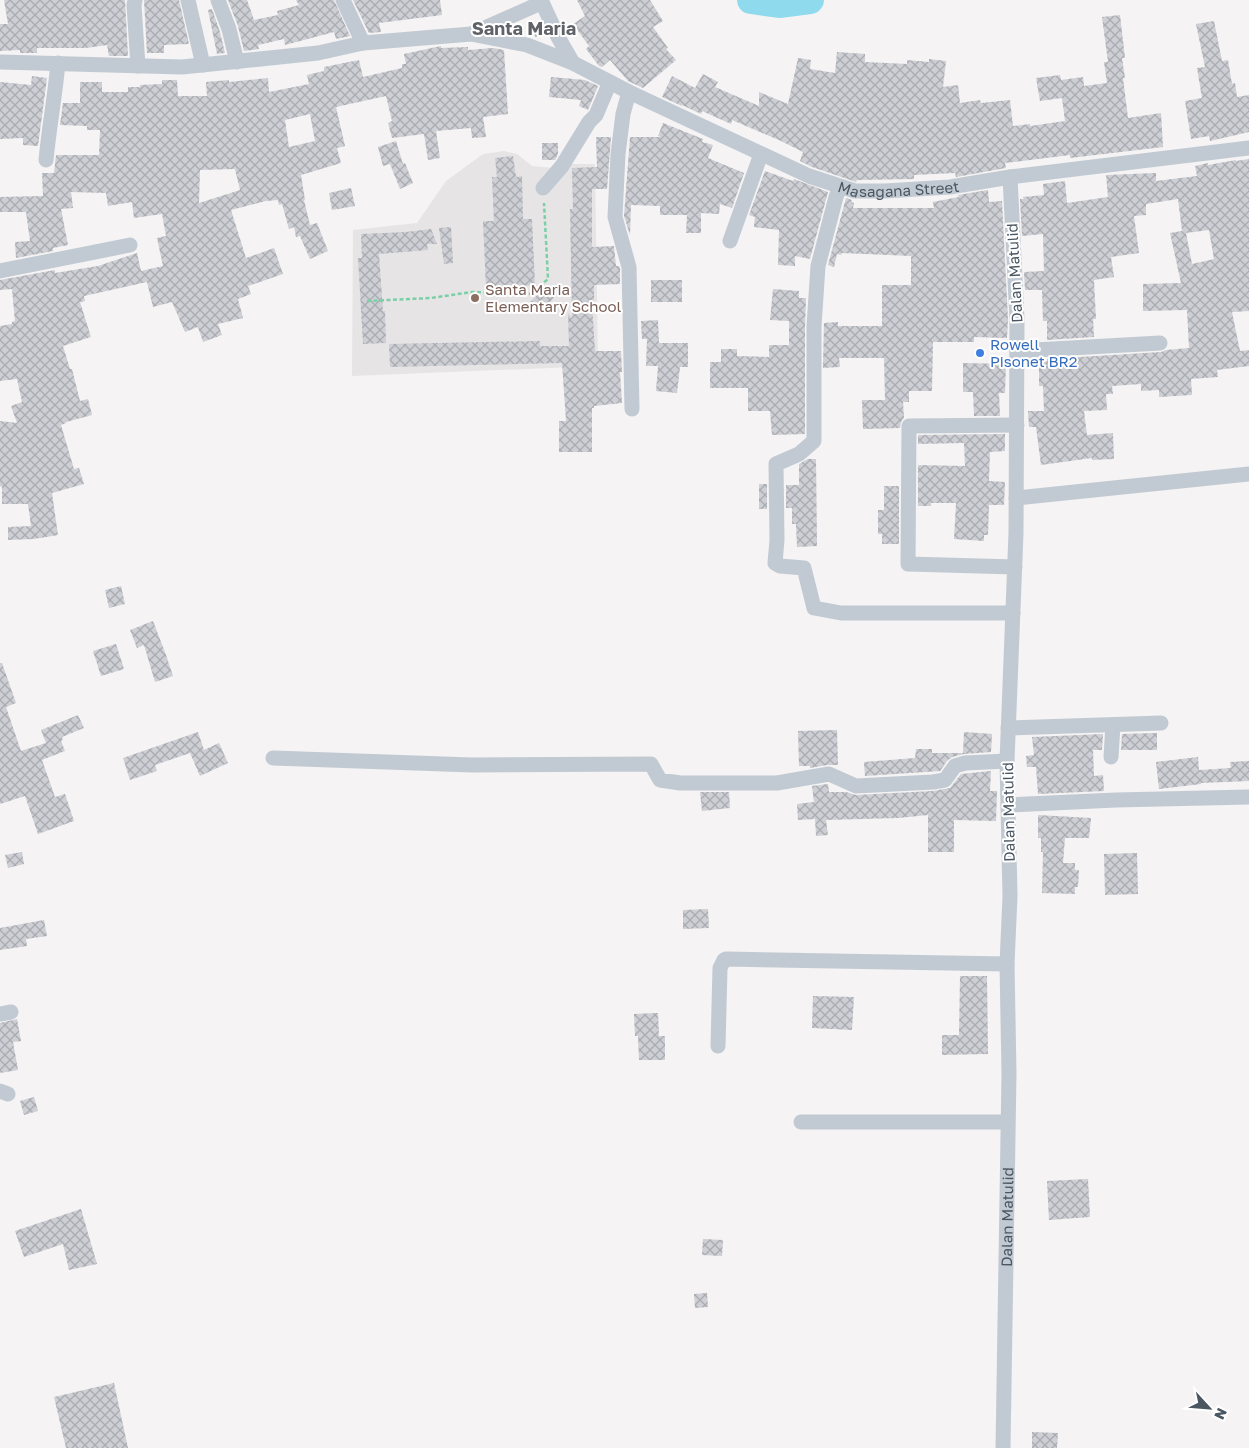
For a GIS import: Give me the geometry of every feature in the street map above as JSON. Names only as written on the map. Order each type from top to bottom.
[{"type":"street","points":[[135,0],[138,66]]},
{"type":"street","points":[[188,0],[203,65]]},
{"type":"street","points":[[218,0],[229,30],[237,62]]},
{"type":"street","points":[[343,0],[362,42]]},
{"type":"street","points":[[0,62],[182,67],[318,53],[362,42],[472,34],[541,1],[558,38],[573,63]]},
{"type":"street","name":"Masagana Street","points":[[472,34],[527,45],[573,63],[629,92],[809,176],[855,190],[885,191],[950,187],[1010,177],[1249,148]]},
{"type":"street","points":[[46,160],[58,64]]},
{"type":"street","points":[[543,188],[562,166],[589,122],[596,115],[610,82]]},
{"type":"street","points":[[629,92],[623,114],[618,154],[615,217],[629,267],[632,409]]},
{"type":"street","points":[[730,241],[761,154]]},
{"type":"street","name":"Dalan Matulid","points":[[1003,1448],[1009,1073],[1007,964],[1010,896],[1007,761],[1015,567],[1017,425],[1017,319],[1010,177]]},
{"type":"street","points":[[840,187],[818,266],[814,326],[814,441],[799,454],[776,464],[776,563],[780,566],[804,568],[814,608],[841,613],[1013,613]]},
{"type":"street","points":[[0,271],[130,244]]},
{"type":"street","points":[[1017,351],[1160,343]]},
{"type":"street","points":[[1015,567],[908,564],[909,426],[1017,425]]},
{"type":"street","points":[[1016,498],[1249,474]]},
{"type":"street","points":[[1008,728],[1161,723]]},
{"type":"street","points":[[1111,757],[1113,725]]},
{"type":"street","points":[[273,758],[472,765],[651,764],[660,780],[680,783],[777,783],[829,774],[856,786],[933,782],[944,780],[955,766],[965,763],[1007,761]]},
{"type":"street","points":[[1008,806],[1116,800],[1249,797]]},
{"type":"street","points":[[718,1046],[720,968],[726,959],[1007,964]]},
{"type":"street","points":[[801,1122],[1007,1122]]},
{"type":"path","points":[[366,301],[431,298],[472,292],[530,294],[548,279],[543,188]]},
{"type":"shaded area","name":"Santa Maria Elementary School","points":[[504,151],[517,154],[532,166],[567,169],[572,164],[595,164],[598,366],[352,376],[353,230],[417,223],[446,181],[483,154]]},
{"type":"building","points":[[4,0],[125,0],[128,56],[109,56],[107,45],[86,48],[37,48],[37,53],[20,53],[20,50],[0,51],[0,24],[8,24]]},
{"type":"building","points":[[144,0],[179,0],[189,44],[164,45],[164,53],[147,53]]},
{"type":"building","points":[[228,0],[247,0],[254,20],[278,15],[277,11],[299,5],[296,0],[334,0],[350,36],[336,39],[334,32],[285,45],[284,39],[258,45],[259,49],[244,51],[238,26]]},
{"type":"building","points":[[353,0],[440,0],[442,15],[379,23],[381,32],[369,33]]},
{"type":"building","points":[[577,0],[650,0],[663,21],[653,27],[668,48],[666,49],[676,60],[643,88],[628,81],[610,60],[602,67],[599,66],[586,49],[589,46],[573,24],[585,16]]},
{"type":"building","points":[[212,9],[225,53],[217,54],[208,10]]},
{"type":"building","points":[[1120,15],[1125,58],[1122,58],[1125,78],[1123,78],[1128,118],[1161,113],[1163,147],[1070,158],[1070,155],[1005,163],[1006,168],[956,177],[955,173],[914,175],[914,179],[857,180],[856,182],[800,161],[803,152],[781,141],[732,120],[731,124],[702,111],[701,114],[662,97],[672,76],[695,88],[703,74],[718,82],[715,87],[759,106],[759,92],[788,104],[798,58],[811,60],[810,69],[835,73],[837,52],[865,54],[865,62],[907,64],[907,60],[929,62],[929,59],[946,61],[943,87],[958,85],[960,103],[980,100],[981,103],[1010,100],[1013,126],[1030,124],[1030,126],[1065,121],[1062,98],[1040,101],[1036,78],[1060,75],[1061,80],[1083,77],[1084,86],[1107,83],[1104,62],[1108,62],[1102,17]]},
{"type":"building","points":[[1214,21],[1222,61],[1228,60],[1232,84],[1235,83],[1237,97],[1249,95],[1249,132],[1210,141],[1209,136],[1191,139],[1185,101],[1202,98],[1197,68],[1205,67],[1196,24]]},
{"type":"building","points":[[541,23],[546,34],[535,37],[533,25]]},
{"type":"building","points":[[441,46],[441,48],[468,47],[468,50],[493,48],[504,50],[508,114],[483,117],[486,137],[472,138],[471,128],[436,131],[440,158],[428,160],[424,134],[392,138],[388,123],[392,121],[386,96],[336,107],[345,146],[337,148],[341,163],[301,175],[310,225],[317,223],[328,251],[310,259],[300,236],[296,237],[294,227],[289,229],[282,204],[279,205],[278,200],[266,201],[231,210],[246,258],[274,248],[283,274],[248,286],[251,294],[238,299],[243,318],[218,324],[222,335],[203,342],[198,327],[185,332],[172,302],[153,307],[147,282],[84,296],[85,301],[80,302],[91,337],[63,346],[70,369],[72,369],[80,401],[88,399],[92,415],[61,425],[74,469],[79,468],[84,484],[52,493],[58,535],[34,539],[8,540],[8,527],[31,526],[28,504],[2,504],[2,487],[0,486],[0,421],[17,423],[11,406],[22,402],[17,379],[0,381],[0,326],[12,324],[15,321],[12,289],[0,290],[0,280],[55,270],[55,273],[98,266],[137,253],[141,271],[163,266],[157,238],[166,236],[162,214],[134,218],[132,202],[108,206],[106,193],[71,192],[73,208],[61,209],[68,245],[53,248],[53,251],[16,258],[15,242],[30,241],[26,212],[0,212],[0,197],[43,196],[42,173],[54,173],[56,155],[99,155],[100,130],[87,130],[87,126],[60,125],[63,103],[80,103],[80,82],[102,82],[102,92],[128,92],[128,87],[162,84],[162,80],[177,80],[178,96],[207,96],[206,82],[268,78],[269,92],[309,84],[307,75],[324,71],[324,67],[359,60],[363,77],[402,68],[402,64],[406,64],[404,54]],"holes":[[[310,114],[315,141],[289,147],[285,120]],[[235,169],[240,190],[199,203],[200,170]]]},
{"type":"building","points":[[32,76],[47,78],[38,146],[23,145],[23,138],[0,139],[0,82],[31,85]]},
{"type":"building","points":[[551,77],[585,80],[598,86],[588,110],[579,106],[581,100],[549,97]]},
{"type":"building","points":[[663,123],[703,139],[702,142],[713,145],[708,158],[744,173],[732,208],[720,204],[719,214],[701,213],[701,233],[686,233],[687,215],[660,215],[660,206],[631,205],[630,235],[624,216],[630,137],[661,137],[658,136]]},
{"type":"building","points":[[596,137],[611,137],[607,189],[592,189],[592,247],[614,246],[616,266],[620,268],[620,284],[594,285],[594,304],[592,304],[595,351],[621,351],[622,403],[594,406],[592,408],[592,452],[559,452],[559,421],[566,421],[562,363],[390,367],[389,344],[540,341],[540,346],[569,346],[568,313],[572,318],[570,209],[573,209],[572,168],[597,167]]},
{"type":"building","points":[[396,141],[403,164],[405,163],[413,183],[400,189],[390,164],[383,166],[378,147]]},
{"type":"building","points":[[542,143],[558,143],[558,154],[555,160],[542,160]]},
{"type":"building","points":[[513,156],[516,177],[522,176],[523,219],[532,219],[535,285],[486,288],[483,221],[494,221],[492,177],[497,177],[495,158]]},
{"type":"building","points":[[1249,159],[1249,311],[1232,312],[1240,351],[1249,350],[1249,366],[1217,370],[1218,377],[1191,379],[1192,395],[1159,397],[1159,390],[1141,391],[1141,384],[1112,386],[1113,394],[1106,394],[1107,410],[1084,411],[1087,435],[1113,433],[1114,459],[1092,460],[1092,458],[1041,465],[1036,427],[1029,427],[1028,411],[1044,411],[1043,386],[1039,386],[1039,361],[1161,352],[1189,348],[1187,310],[1143,311],[1143,284],[1181,283],[1170,233],[1182,231],[1178,199],[1146,204],[1146,215],[1134,216],[1139,253],[1111,257],[1114,277],[1094,280],[1096,319],[1093,319],[1094,337],[1047,340],[1047,321],[1043,321],[1042,290],[1025,290],[1024,272],[1044,271],[1043,234],[1022,236],[1020,199],[1044,195],[1043,184],[1065,181],[1067,203],[1108,197],[1106,175],[1156,173],[1156,181],[1197,176],[1195,166]],"holes":[[[1209,230],[1214,259],[1192,264],[1186,233]]]},
{"type":"building","points":[[765,171],[793,181],[794,179],[828,192],[810,259],[795,256],[795,266],[778,265],[779,230],[754,227],[755,217],[749,215]]},
{"type":"building","points":[[351,188],[355,206],[332,210],[329,193]]},
{"type":"building","points":[[988,190],[989,202],[1002,201],[1008,319],[1007,338],[974,337],[974,342],[933,342],[932,391],[909,391],[909,402],[903,402],[904,418],[900,428],[863,429],[862,400],[885,400],[884,358],[839,358],[840,367],[823,368],[824,323],[838,322],[838,326],[882,326],[882,285],[911,285],[911,256],[842,253],[841,255],[837,254],[834,267],[828,265],[846,198],[852,200],[851,202],[854,203],[853,208],[934,208],[933,202],[959,197],[958,195]]},
{"type":"building","points":[[451,227],[453,263],[444,264],[439,228]]},
{"type":"building","points":[[431,229],[437,244],[427,244],[428,250],[379,254],[383,311],[385,311],[386,343],[363,344],[358,258],[362,258],[361,234]]},
{"type":"building","points":[[651,280],[682,280],[682,302],[651,302]]},
{"type":"building","points":[[545,288],[554,298],[539,312],[530,302]]},
{"type":"building","points":[[773,289],[799,291],[799,298],[806,298],[805,434],[772,435],[770,411],[748,411],[748,388],[710,388],[710,362],[721,362],[721,349],[737,349],[737,356],[769,357],[769,345],[789,345],[789,321],[770,320]]},
{"type":"building","points":[[658,320],[659,343],[688,343],[688,367],[680,367],[677,393],[656,391],[658,366],[646,366],[647,339],[642,339],[641,321]]},
{"type":"building","points":[[963,363],[1006,364],[1005,393],[999,393],[1000,416],[974,416],[973,392],[963,392]]},
{"type":"building","points":[[1005,434],[1005,451],[990,452],[989,481],[1005,482],[1004,505],[989,505],[988,535],[984,535],[984,541],[954,539],[956,503],[931,503],[931,506],[918,506],[918,465],[965,466],[964,443],[918,444],[918,435]]},
{"type":"building","points":[[808,459],[816,459],[817,546],[797,547],[796,524],[792,524],[792,508],[786,508],[786,485],[799,485],[799,464]]},
{"type":"building","points":[[759,484],[767,484],[767,509],[759,509]]},
{"type":"building","points":[[884,486],[899,486],[899,544],[882,544],[882,534],[878,534],[878,510],[884,510]]},
{"type":"building","points":[[121,586],[125,604],[109,608],[105,590]]},
{"type":"building","points":[[153,621],[173,676],[155,682],[144,645],[137,648],[130,630]]},
{"type":"building","points":[[116,644],[124,669],[101,676],[93,651]]},
{"type":"building","points":[[0,663],[2,663],[16,703],[6,707],[21,751],[46,743],[41,730],[78,715],[84,728],[62,737],[63,740],[61,741],[65,751],[42,760],[55,797],[65,794],[74,821],[38,834],[25,796],[0,804]]},
{"type":"building","points":[[837,730],[838,765],[810,768],[810,766],[799,766],[798,731]]},
{"type":"building","points":[[198,732],[204,750],[219,743],[228,763],[200,776],[190,753],[155,765],[157,771],[130,780],[123,758]]},
{"type":"building","points":[[964,732],[992,734],[991,752],[952,757],[940,771],[865,776],[864,762],[915,758],[916,749],[932,749],[932,753],[963,753]]},
{"type":"building","points":[[1157,733],[1157,750],[1121,750],[1122,734]]},
{"type":"building","points":[[1103,734],[1102,750],[1093,750],[1094,776],[1103,775],[1104,791],[1038,794],[1036,767],[1027,767],[1026,756],[1034,755],[1032,737]]},
{"type":"building","points":[[1198,757],[1199,770],[1231,768],[1230,762],[1249,761],[1249,781],[1201,783],[1159,789],[1156,762]]},
{"type":"building","points":[[991,771],[990,791],[997,791],[996,821],[954,820],[954,852],[928,852],[928,815],[898,818],[826,820],[828,835],[816,836],[815,819],[798,820],[797,804],[814,802],[812,786],[828,784],[829,792],[846,792],[856,795],[933,791],[950,788],[961,774]]},
{"type":"building","points":[[700,792],[729,792],[730,808],[702,811]]},
{"type":"building","points":[[1038,815],[1091,818],[1089,838],[1065,838],[1063,863],[1075,863],[1075,870],[1079,870],[1078,887],[1075,887],[1075,894],[1042,893],[1043,852],[1041,852],[1041,838],[1038,838]]},
{"type":"building","points":[[22,852],[24,864],[8,868],[5,855]]},
{"type":"building","points":[[1137,853],[1138,894],[1105,895],[1104,854]]},
{"type":"building","points":[[708,909],[709,928],[683,929],[683,910]]},
{"type":"building","points":[[44,920],[47,936],[26,939],[27,946],[0,950],[0,928]]},
{"type":"building","points":[[960,976],[987,976],[988,1054],[942,1055],[942,1035],[959,1035]]},
{"type":"building","points":[[813,996],[854,997],[852,1030],[812,1028]]},
{"type":"building","points":[[658,1013],[659,1036],[665,1036],[665,1060],[639,1060],[638,1036],[635,1036],[634,1014]]},
{"type":"building","points":[[17,1019],[21,1041],[13,1042],[18,1070],[0,1073],[0,1023]]},
{"type":"building","points":[[34,1097],[38,1111],[24,1115],[20,1101]]},
{"type":"building","points":[[1088,1179],[1090,1217],[1049,1220],[1047,1181]]},
{"type":"building","points":[[81,1209],[97,1264],[69,1270],[63,1244],[24,1257],[15,1231]]},
{"type":"building","points":[[703,1239],[723,1240],[722,1256],[702,1255]]},
{"type":"building","points":[[707,1293],[708,1307],[695,1308],[694,1294]]},
{"type":"building","points":[[114,1383],[128,1448],[66,1448],[54,1397]]},
{"type":"building","points":[[1032,1432],[1058,1433],[1057,1448],[1032,1448]]},
{"type":"waterway","points":[[751,0],[779,4],[810,0]]},
{"type":"place","name":"Santa Maria Elementary School","points":[[475,298]]},
{"type":"place","name":"Rowell Pisonet BR2","points":[[980,353]]},
{"type":"district","name":"Santa Maria","points":[[524,28]]}]
